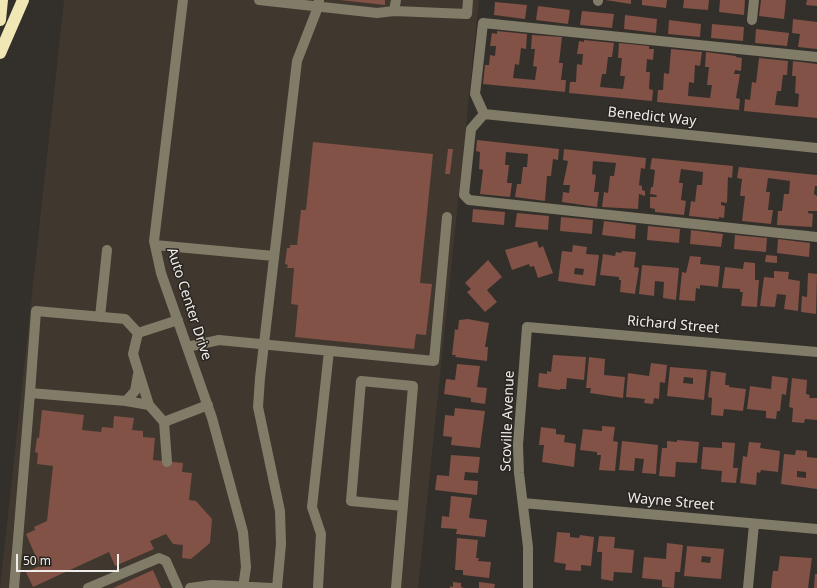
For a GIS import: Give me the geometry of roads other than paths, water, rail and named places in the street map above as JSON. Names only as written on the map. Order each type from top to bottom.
[{"type":"highway","points":[[0,20],[2,0]]},
{"type":"highway","points":[[0,53],[23,0]]},
{"type":"street","name":"Auto Center Drive","points":[[183,0],[154,241],[161,272],[208,405],[243,532],[246,567],[244,587]]},
{"type":"street","points":[[259,0],[319,3],[377,13],[394,11],[467,14],[468,0]]},
{"type":"street","points":[[394,11],[396,0]]},
{"type":"street","points":[[752,20],[754,0]]},
{"type":"street","points":[[277,588],[281,544],[280,511],[258,407],[260,378],[297,60],[319,3]]},
{"type":"street","points":[[817,57],[483,23],[475,94],[484,114],[471,129],[464,195],[470,200],[817,237]]},
{"type":"street","name":"Benedict Way","points":[[484,114],[817,148]]},
{"type":"street","points":[[187,347],[219,340],[434,361],[447,217]]},
{"type":"street","points":[[155,245],[274,256]]},
{"type":"street","points":[[100,317],[107,250]]},
{"type":"street","points":[[14,588],[36,311],[125,319],[138,333]]},
{"type":"street","points":[[138,333],[178,320]]},
{"type":"street","name":"Richard Street","points":[[527,327],[817,352]]},
{"type":"street","name":"Scoville Avenue","points":[[527,327],[518,445],[518,473],[528,547],[528,588]]},
{"type":"street","points":[[138,333],[132,354],[149,406],[164,422],[167,462]]},
{"type":"street","points":[[318,588],[321,534],[312,507],[330,351]]},
{"type":"street","points":[[126,401],[135,392],[138,372]]},
{"type":"street","points":[[396,588],[403,506],[413,386],[361,381],[351,501],[403,506]]},
{"type":"street","points":[[30,393],[126,401],[149,406]]},
{"type":"street","points":[[164,422],[208,405]]},
{"type":"street","name":"Wayne Street","points":[[523,503],[817,529]]},
{"type":"street","points":[[748,588],[754,524]]},
{"type":"street","points":[[88,588],[159,558],[166,561],[178,588]]},
{"type":"street","points":[[190,588],[212,585],[272,588]]}]
